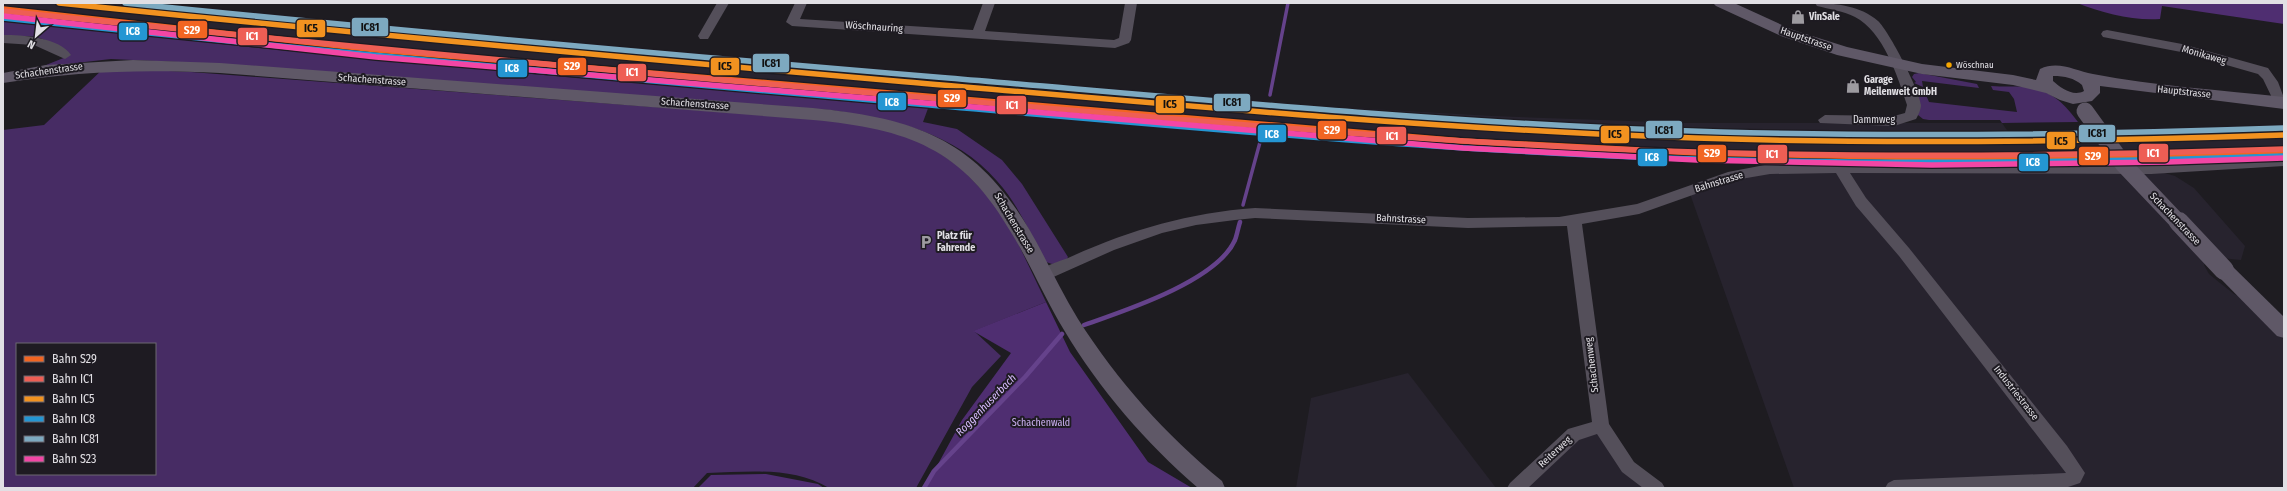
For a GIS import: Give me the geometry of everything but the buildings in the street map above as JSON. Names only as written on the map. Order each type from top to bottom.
[{"type":"main road","name":"Hauptstrasse","points":[[1721,3],[1768,26],[1807,40],[1849,52],[1895,61],[1922,69],[2020,82],[2047,82],[2050,71],[2056,70],[2071,72],[2088,84],[2283,105]]},
{"type":"main road","name":"Schachenstrasse","points":[[3,78],[65,67],[130,64],[784,111],[839,116],[878,122],[915,134],[956,155],[979,173],[1008,210],[1070,322],[1099,367],[1154,434],[1214,488]]},
{"type":"main road","points":[[2047,82],[2062,95],[2081,104],[2086,97],[2088,84]]},
{"type":"main road","name":"Schachenstrasse","points":[[2081,104],[2124,165],[2224,270],[2284,330]]},
{"type":"street","points":[[704,36],[723,3]]},
{"type":"street","name":"Wöschnauring","points":[[801,3],[792,22],[1115,44],[1125,40],[1131,3]]},
{"type":"street","points":[[978,34],[989,3]]},
{"type":"street","points":[[1821,3],[1868,18],[1888,44],[1895,61]]},
{"type":"street","name":"Monikaweg","points":[[2107,34],[2182,48],[2263,71],[2269,76],[2275,96],[2283,105]]},
{"type":"street","points":[[3,39],[35,40],[50,45],[65,55]]},
{"type":"street","name":"Dammweg","points":[[1825,120],[1894,121],[1911,116],[1914,105],[1895,61]]},
{"type":"street","name":"Bahnstrasse","points":[[1044,275],[1160,230],[1199,219],[1255,213],[1468,223],[1532,223],[1574,220],[1639,208],[1733,175],[1785,168],[2151,169],[2284,160]]},
{"type":"street","name":"Industriestrasse","points":[[1840,168],[1861,202],[1904,252],[2061,451],[2076,473],[2074,478],[2063,481],[1894,488]]},
{"type":"street","name":"Schachenweg","points":[[1574,220],[1601,426],[1628,467],[1656,488]]},
{"type":"street","name":"Reiterweg","points":[[1516,488],[1574,434],[1601,426]]},
{"type":"shaded area","points":[[3,3],[140,3],[424,30],[950,75],[1335,107],[1492,116],[1686,123],[2002,123],[2009,133],[2284,127],[2284,154],[2154,160],[1812,162],[1468,147],[1236,128],[1172,125],[428,59],[246,41],[3,12]]},
{"type":"shaded area","points":[[3,12],[350,51],[930,103],[923,122],[957,129],[1002,160],[1022,184],[1068,257],[1065,262],[1052,264],[1046,262],[1024,220],[1005,190],[980,164],[962,150],[921,130],[876,118],[830,110],[178,62],[111,59],[41,67],[66,57],[52,44],[45,40],[31,36],[3,37]]},
{"type":"shaded area","points":[[104,68],[191,72],[826,120],[877,127],[926,144],[960,167],[1003,212],[1046,302],[974,331],[1001,356],[972,387],[916,488],[829,488],[800,476],[785,473],[754,472],[707,473],[693,488],[3,488],[3,130],[44,125]]},
{"type":"shaded area","points":[[1919,73],[1977,84],[1979,88],[1922,81],[1923,87],[1914,83],[1916,82],[1912,77],[1914,74]]},
{"type":"shaded area","points":[[1991,86],[2026,87],[2043,91],[2050,94],[2062,103],[2078,122],[2002,123],[2000,120],[1929,120],[1923,119],[1918,115],[1916,96],[1926,95],[1929,102],[2017,112],[2014,99],[2009,92],[1993,90]]},
{"type":"shaded area","points":[[2151,169],[2175,176],[2194,188],[2245,246],[2241,260],[2221,258],[2207,261],[2204,265],[2209,274],[2234,294],[2245,299],[2284,340],[2284,488],[1794,488],[1689,191],[1754,171]]},
{"type":"shaded area","points":[[1408,373],[1496,488],[1296,488],[1311,398]]},
{"type":"shaded area","points":[[1601,426],[1656,488],[1516,488],[1548,459]]},
{"type":"green space","points":[[2077,3],[2284,3],[2284,24],[2162,6],[2160,19],[2139,19],[2107,13]]},
{"type":"green space","name":"Schachenwald","points":[[1046,302],[1070,352],[1148,462],[1192,488],[925,488],[962,420],[1011,353],[973,331]]},
{"type":"green space","points":[[766,474],[818,484],[824,488],[698,488],[711,475]]},
{"type":"waterway","name":"Roggenhuserbach","points":[[1270,95],[1288,3]]},
{"type":"waterway","name":"Roggenhuserbach","points":[[1243,205],[1263,131]]},
{"type":"waterway","name":"Roggenhuserbach","points":[[1084,325],[1122,312],[1168,293],[1209,269],[1225,255],[1235,240],[1240,222]]},
{"type":"waterway","name":"Roggenhuserbach","points":[[924,488],[934,471],[1025,377],[1062,334]]},
{"type":"rail line","name":"IC5","points":[[59,3],[385,36],[712,65],[1254,112],[1497,129],[1754,140],[1931,142],[2107,140],[2284,135]]},
{"type":"rail line","name":"IC81","points":[[125,3],[742,61],[1262,105],[1498,122],[1753,133],[1930,135],[2107,133],[2283,128]]},
{"type":"rail line","name":"S29","points":[[3,9],[377,50],[1463,141],[1698,153],[1932,158],[2167,155],[2284,151]]},
{"type":"rail line","name":"IC1","points":[[3,11],[351,46],[698,78],[1251,125],[1572,147],[1750,154],[1928,156],[2106,154],[2284,149]]},
{"type":"rail line","name":"S23","points":[[3,16],[376,57],[1463,148],[1697,160],[1932,165],[2167,162],[2284,158]]},
{"type":"rail line","name":"IC8","points":[[3,18],[351,53],[698,85],[1251,132],[1572,154],[1750,161],[1928,163],[2106,161],[2284,156]]},
{"type":"place","name":"VinSale","points":[[1798,17]]},
{"type":"place","name":"Wöschnau","points":[[1949,65]]},
{"type":"place","name":"Garage Meilenweit GmbH","points":[[1853,86]]},
{"type":"place","name":"Platz für Fahrende","points":[[926,242]]}]
